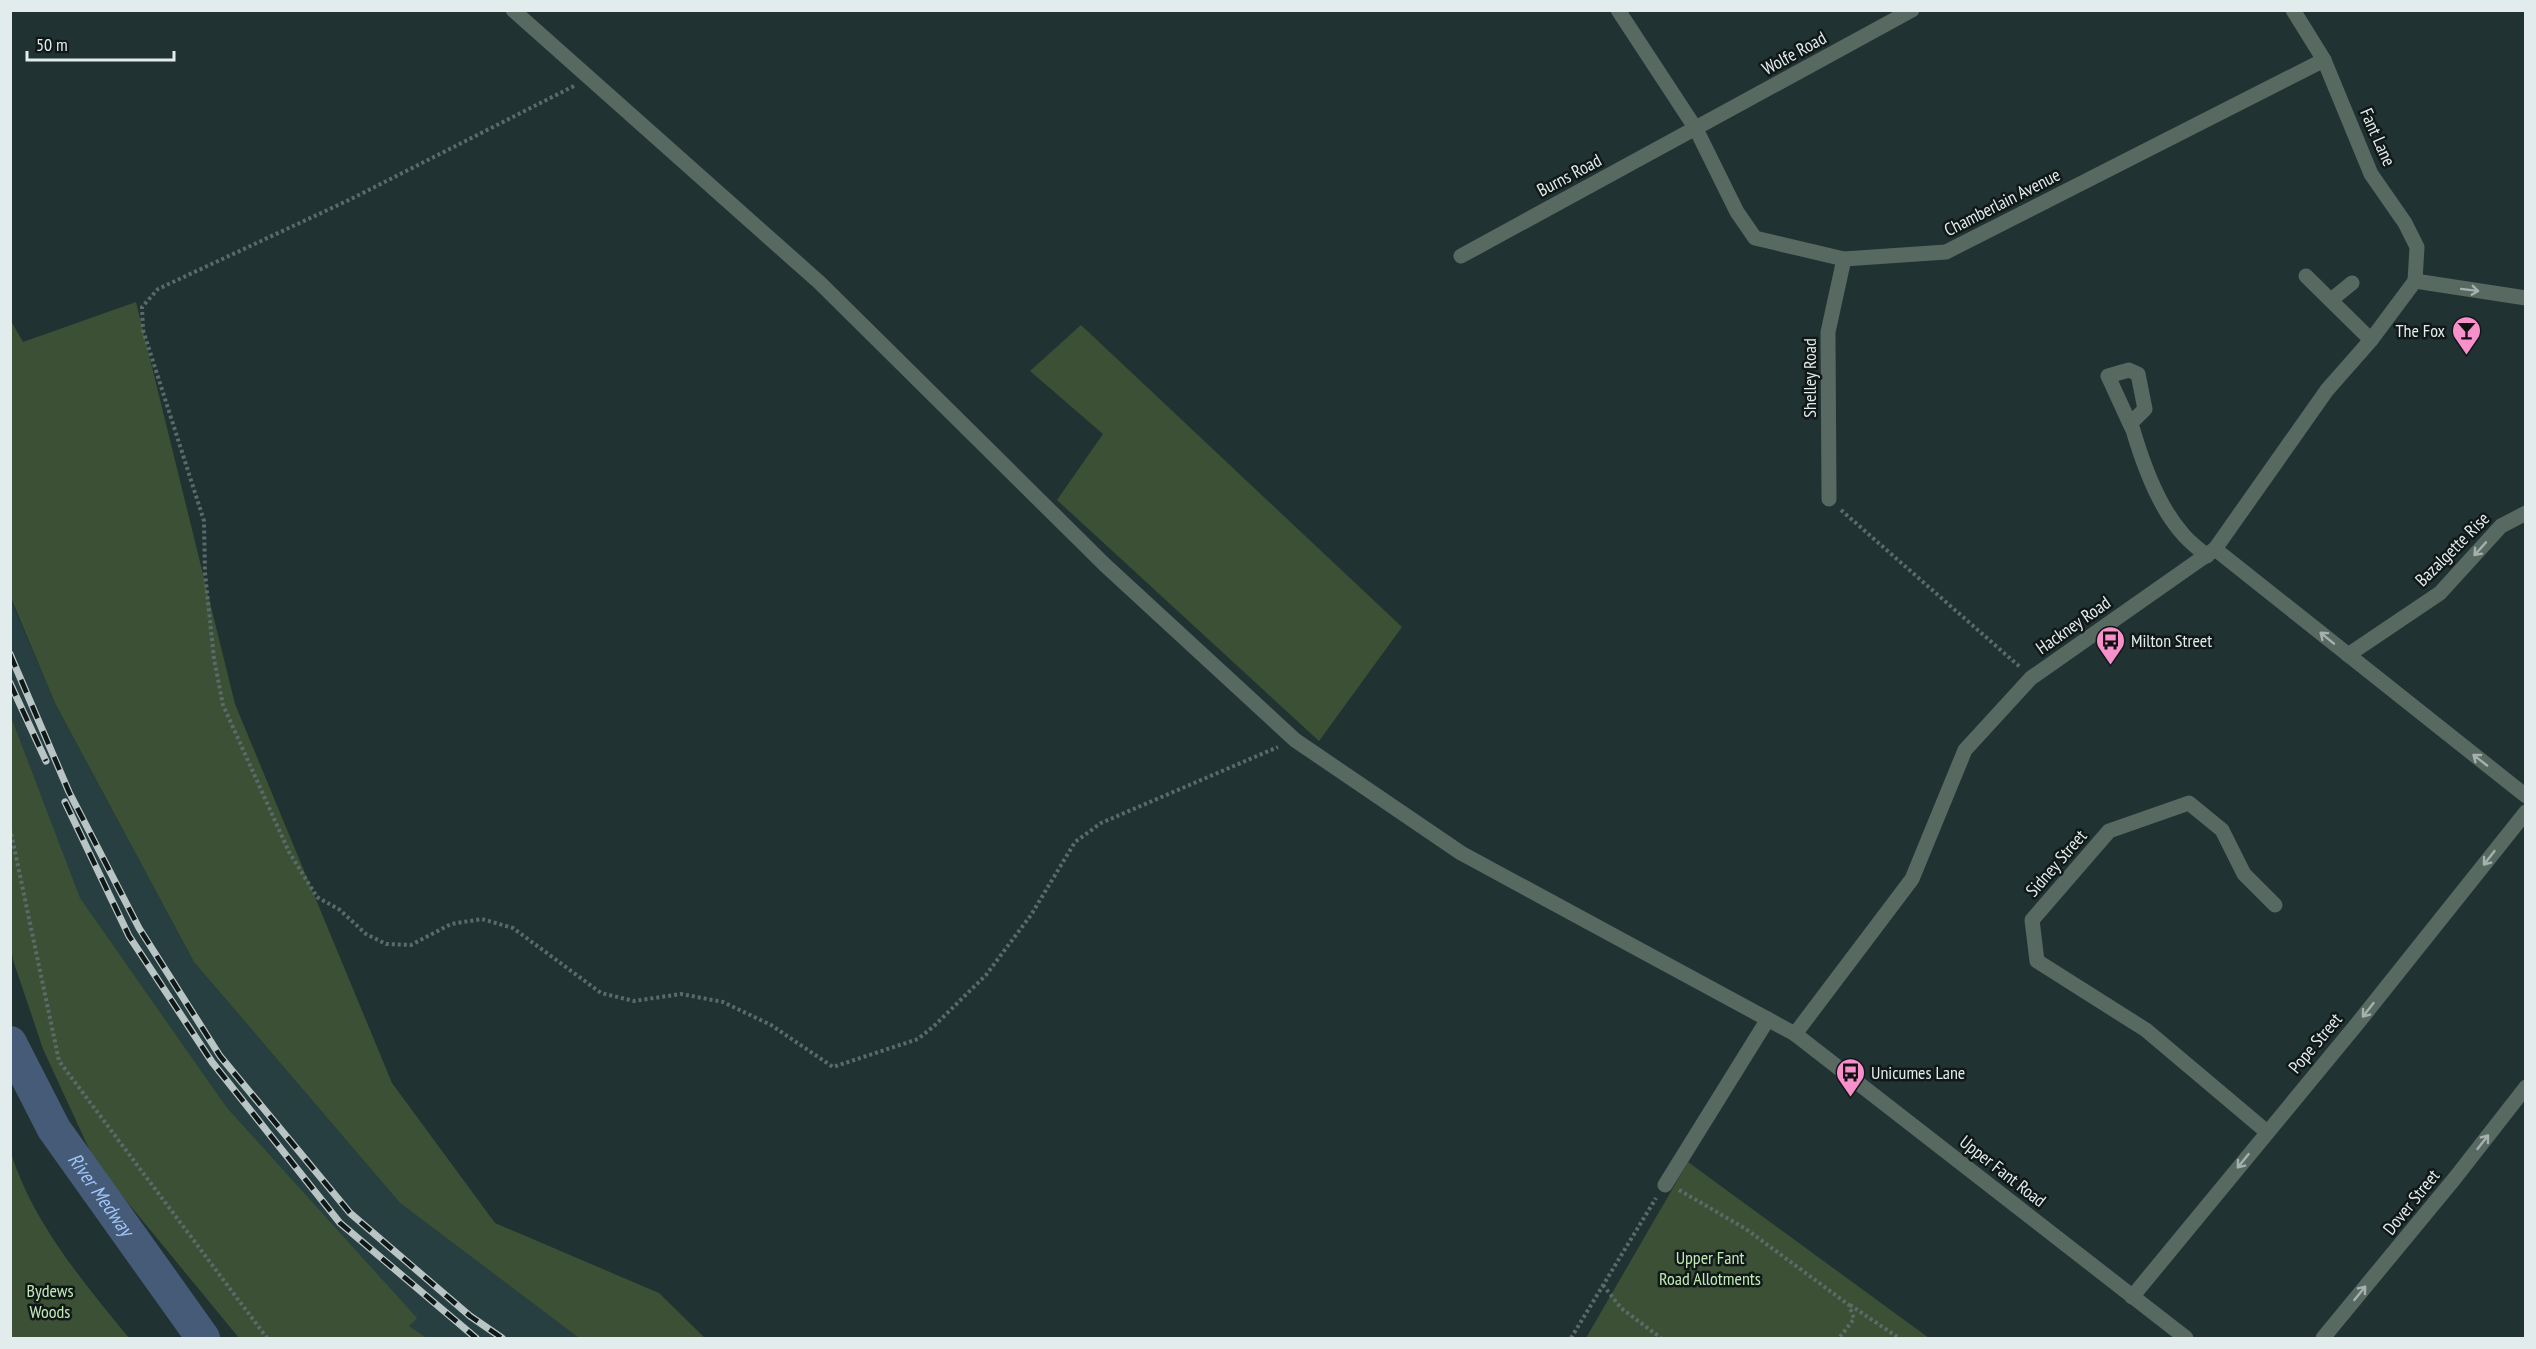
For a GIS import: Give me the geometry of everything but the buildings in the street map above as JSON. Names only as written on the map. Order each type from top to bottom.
[{"type":"street","name":"Upper Fant Road","points":[[513,10],[820,283],[1105,565],[1295,740],[1461,853],[1796,1034],[2186,1338]]},
{"type":"street","name":"Chamberlain Avenue","points":[[1618,10],[1696,129],[1737,212],[1755,238],[1844,259],[1946,252],[2324,60]]},
{"type":"street","name":"Wolfe Road","points":[[1696,129],[1912,10]]},
{"type":"street","name":"Fant Lane","points":[[2293,10],[2324,60],[2371,174],[2405,223],[2417,247],[2415,281]]},
{"type":"street","name":"Burns Road","points":[[1461,256],[1696,129]]},
{"type":"street","name":"Shelley Road","points":[[1829,499],[1828,332],[1844,259]]},
{"type":"street","points":[[2306,276],[2371,340]]},
{"type":"street","points":[[2415,281],[2526,298]]},
{"type":"street","name":"Hackney Road","points":[[1796,1034],[1912,879],[1965,750],[2031,678],[2211,553],[2327,390],[2371,340],[2415,281]]},
{"type":"street","points":[[2331,300],[2352,283]]},
{"type":"street","points":[[2130,424],[2168,514],[2182,534],[2348,655],[2525,793]]},
{"type":"street","name":"Bazalgette Rise","points":[[2348,655],[2440,593],[2501,526],[2526,513]]},
{"type":"street","name":"Sidney Street","points":[[2266,1132],[2146,1030],[2037,961],[2032,920],[2109,831],[2189,803],[2222,830],[2244,874],[2275,905]]},
{"type":"street","name":"Pope Street","points":[[2132,1298],[2357,1024],[2526,812]]},
{"type":"street","points":[[1665,1185],[1768,1019]]},
{"type":"street","name":"Dover Street","points":[[2323,1338],[2526,1088]]},
{"type":"path","points":[[589,78],[349,200],[158,289],[142,307],[143,330],[204,521],[206,584],[214,659],[223,705],[289,852],[316,897],[340,910],[366,934],[386,944],[411,945],[451,924],[482,919],[513,928],[601,993],[634,1001],[681,994],[723,1002],[771,1025],[833,1067],[918,1039],[934,1026],[986,975],[1031,915],[1075,842],[1101,823],[1295,740]]},
{"type":"path","points":[[1829,499],[2031,678]]},
{"type":"path","points":[[10,828],[59,1061],[267,1338]]},
{"type":"path","points":[[1571,1338],[1665,1185],[1682,1191],[1746,1229],[1849,1305],[1899,1338]]},
{"type":"path","points":[[1603,1285],[1622,1308],[1661,1338]]},
{"type":"path","points":[[1839,1338],[1854,1319],[1849,1305]]},
{"type":"shaded area","points":[[10,598],[55,703],[194,962],[400,1203],[579,1338],[427,1338],[409,1326],[246,1176],[47,894],[18,739],[10,717]]},
{"type":"green space","points":[[136,302],[235,704],[392,1083],[495,1223],[659,1293],[705,1338],[579,1338],[400,1203],[194,962],[55,703],[11,598],[11,321],[23,342]]},
{"type":"green space","points":[[1081,325],[1402,627],[1319,741],[1057,500],[1103,434],[1030,371]]},
{"type":"green space","points":[[11,717],[80,898],[227,1108],[417,1318],[409,1326],[427,1338],[239,1338],[96,1164],[43,1049],[13,960],[10,938]]},
{"type":"green space","name":"Bydews Woods","points":[[11,1153],[32,1204],[46,1228],[78,1274],[129,1338],[11,1338]]},
{"type":"green space","name":"Upper Fant Road Allotments","points":[[1688,1162],[1929,1338],[1586,1338]]},
{"type":"waterway","name":"River Medway","points":[[10,1043],[54,1129],[203,1338]]},
{"type":"railway","points":[[10,654],[69,792],[139,928],[220,1056],[350,1213],[470,1316],[502,1338]]},
{"type":"railway","points":[[10,683],[46,761]]},
{"type":"railway","points":[[65,802],[129,936],[212,1062],[340,1223],[476,1338]]},
{"type":"place","name":"The Fox","points":[[2466,356]]},
{"type":"place","name":"Milton Street","points":[[2110,666]]},
{"type":"place","name":"Unicumes Lane","points":[[1850,1098]]}]
